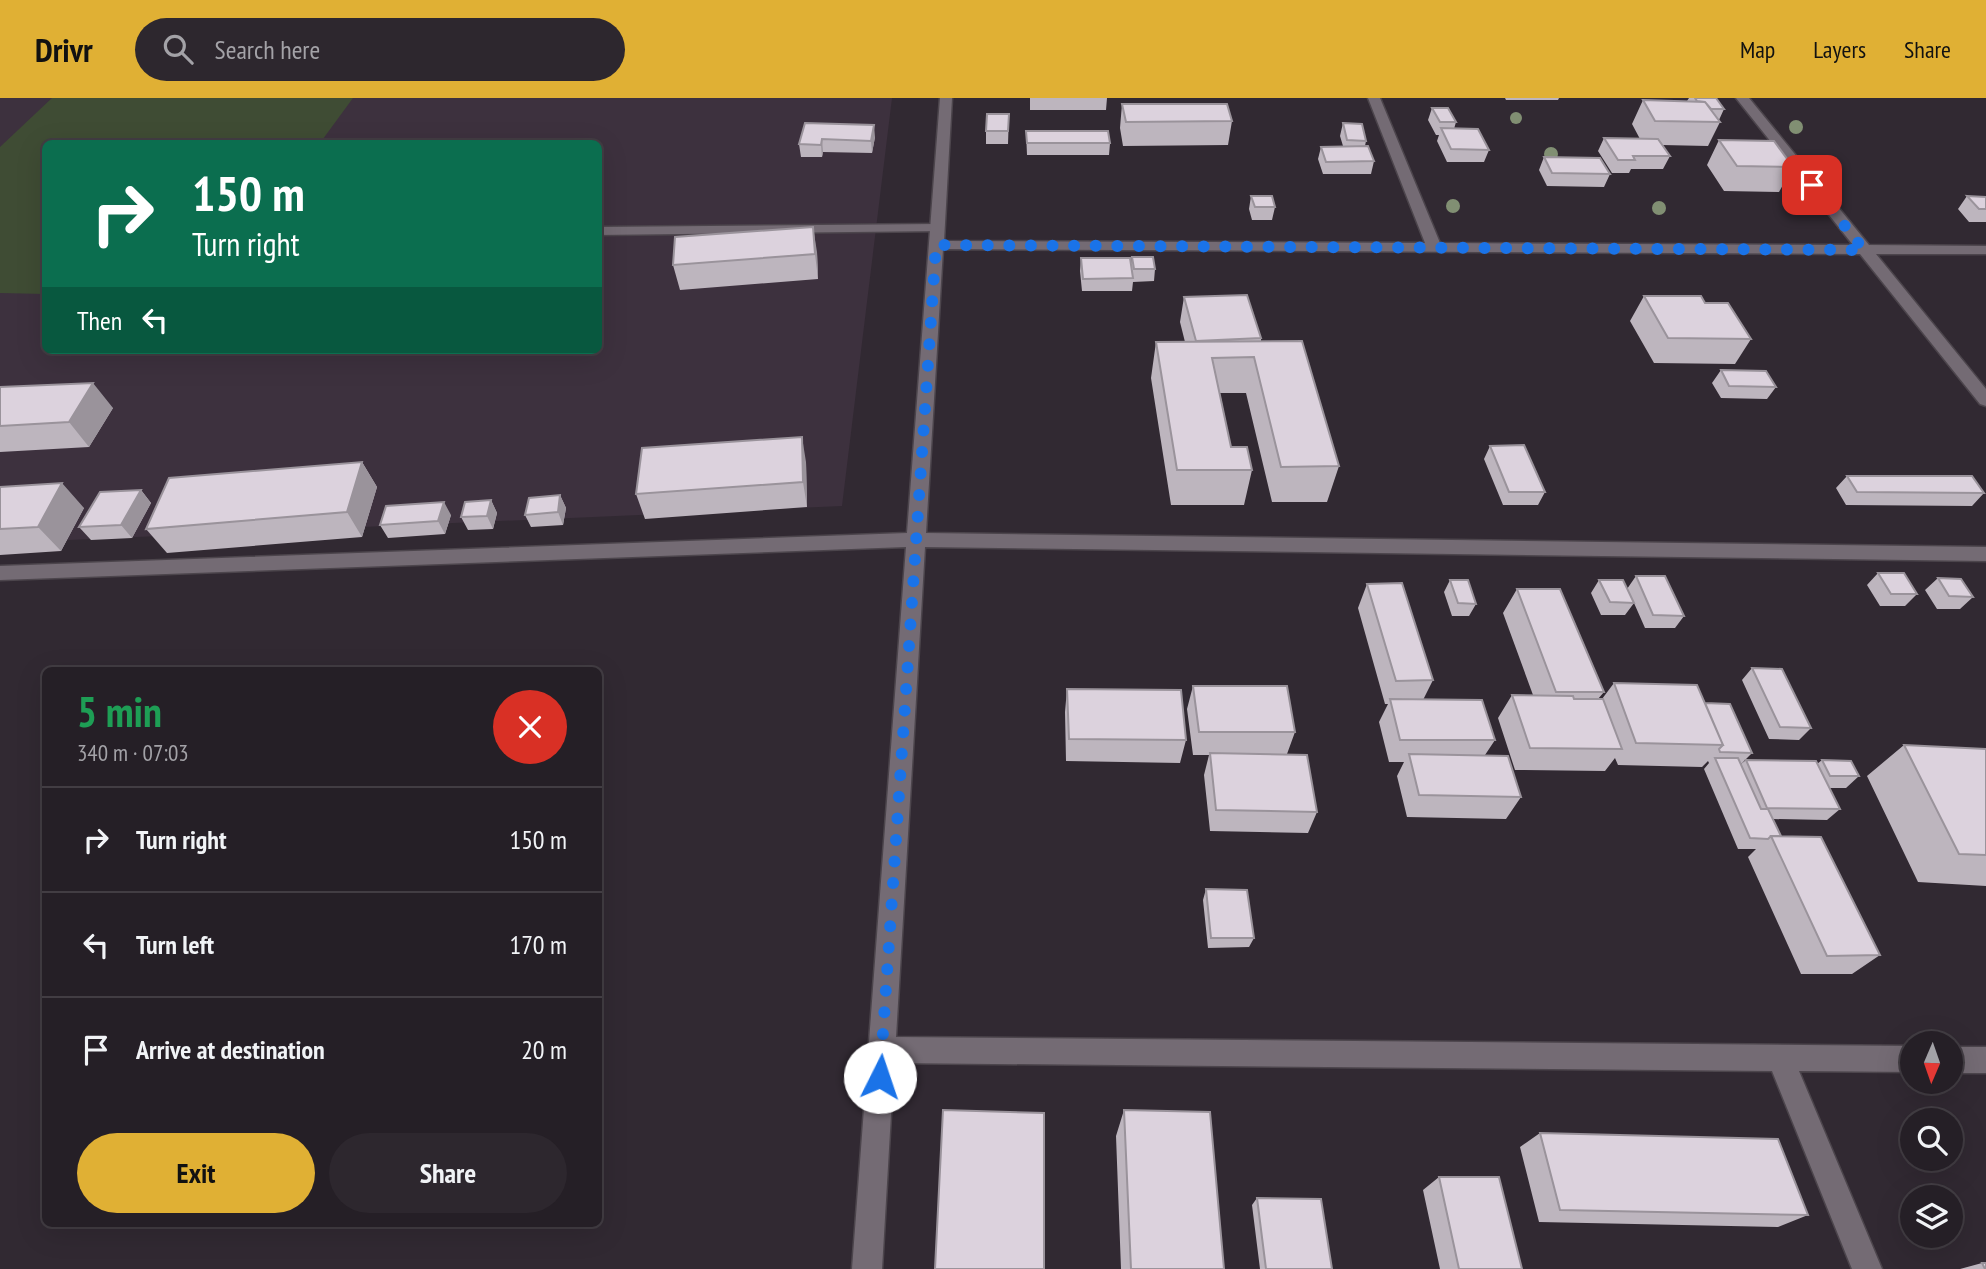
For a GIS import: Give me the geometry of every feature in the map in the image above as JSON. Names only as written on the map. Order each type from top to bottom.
[{"type":"street","points":[[867,1269],[946,98]]},
{"type":"street","points":[[1374,98],[1434,247]]},
{"type":"street","points":[[1742,98],[1986,400]]},
{"type":"street","points":[[602,232],[1434,247],[1986,250]]},
{"type":"street","points":[[0,573],[916,540],[1986,554]]},
{"type":"street","points":[[882,1049],[1900,1059]]},
{"type":"street","points":[[1780,1058],[1867,1269]]},
{"type":"street","points":[[1964,1060],[1986,1060]]},
{"type":"shaded area","points":[[0,98],[892,98],[842,506],[0,543]]},
{"type":"green space","points":[[52,98],[353,98],[322,140],[42,140],[42,294],[0,293],[0,147]]},
{"type":"building","points":[[1695,98],[1716,98],[1724,109],[1711,109],[1705,102]]},
{"type":"building","points":[[1643,100],[1705,102],[1720,122],[1655,121]]},
{"type":"building","points":[[1122,104],[1227,104],[1232,121],[1126,122]]},
{"type":"building","points":[[1432,108],[1448,108],[1456,122],[1440,122]]},
{"type":"building","points":[[987,114],[1009,114],[1008,131],[986,131]]},
{"type":"building","points":[[805,123],[874,125],[871,141],[822,139],[821,145],[799,144]]},
{"type":"building","points":[[1343,123],[1362,124],[1366,141],[1347,140]]},
{"type":"building","points":[[1441,128],[1478,129],[1489,150],[1451,149]]},
{"type":"building","points":[[1026,131],[1108,131],[1110,143],[1027,143]]},
{"type":"building","points":[[1604,138],[1658,139],[1670,156],[1633,156],[1635,160],[1618,160]]},
{"type":"building","points":[[1719,140],[1774,141],[1793,167],[1737,166]]},
{"type":"building","points":[[1368,146],[1374,161],[1326,162],[1321,147]]},
{"type":"building","points":[[1544,157],[1600,158],[1610,174],[1552,173]]},
{"type":"building","points":[[1251,196],[1272,196],[1275,207],[1255,207]]},
{"type":"building","points":[[1967,196],[1986,197],[1986,209],[1979,209]]},
{"type":"building","points":[[813,227],[815,254],[673,265],[675,237]]},
{"type":"building","points":[[1132,257],[1153,257],[1155,269],[1134,269]]},
{"type":"building","points":[[1081,258],[1130,258],[1133,278],[1083,279]]},
{"type":"building","points":[[1247,295],[1261,338],[1196,341],[1184,297]]},
{"type":"building","points":[[1644,296],[1701,296],[1705,303],[1728,303],[1751,339],[1668,338]]},
{"type":"building","points":[[1302,341],[1339,466],[1281,467],[1254,357],[1212,358],[1231,447],[1247,447],[1252,470],[1177,470],[1156,342]]},
{"type":"building","points":[[1721,370],[1766,371],[1776,387],[1729,386]]},
{"type":"building","points":[[93,383],[69,422],[0,426],[0,387]]},
{"type":"building","points":[[802,437],[803,482],[636,494],[642,448]]},
{"type":"building","points":[[1524,445],[1545,492],[1509,492],[1490,446]]},
{"type":"building","points":[[362,462],[347,512],[146,529],[169,478]]},
{"type":"building","points":[[1847,476],[1972,476],[1984,493],[1857,492]]},
{"type":"building","points":[[62,483],[38,527],[0,529],[0,487]]},
{"type":"building","points":[[141,490],[121,525],[79,527],[100,492]]},
{"type":"building","points":[[560,495],[558,512],[525,515],[529,498]]},
{"type":"building","points":[[491,500],[487,516],[461,517],[465,502]]},
{"type":"building","points":[[444,502],[438,521],[380,525],[386,506]]},
{"type":"building","points":[[1878,573],[1904,573],[1917,594],[1891,594]]},
{"type":"building","points":[[1636,576],[1665,576],[1684,616],[1653,615]]},
{"type":"building","points":[[1938,578],[1961,579],[1973,597],[1949,596]]},
{"type":"building","points":[[1450,580],[1468,580],[1476,604],[1458,603]]},
{"type":"building","points":[[1599,580],[1623,580],[1634,603],[1610,602]]},
{"type":"building","points":[[1402,583],[1433,680],[1396,681],[1367,584]]},
{"type":"building","points":[[1517,589],[1560,589],[1604,692],[1556,692]]},
{"type":"building","points":[[1752,668],[1782,669],[1811,728],[1780,727]]},
{"type":"building","points":[[1614,683],[1697,685],[1723,745],[1636,743]]},
{"type":"building","points":[[1193,686],[1287,686],[1295,732],[1199,732]]},
{"type":"building","points":[[1067,689],[1181,690],[1186,740],[1069,739]]},
{"type":"building","points":[[1512,695],[1603,699],[1622,749],[1530,748]]},
{"type":"building","points":[[1390,699],[1482,700],[1495,740],[1400,740]]},
{"type":"building","points":[[1705,703],[1730,704],[1752,753],[1720,752],[1719,749],[1723,745]]},
{"type":"building","points":[[1904,745],[1986,749],[1986,855],[1959,854]]},
{"type":"building","points":[[1210,753],[1307,755],[1317,812],[1216,810]]},
{"type":"building","points":[[1409,754],[1508,756],[1521,797],[1419,795]]},
{"type":"building","points":[[1715,758],[1738,758],[1761,809],[1768,809],[1781,836],[1771,836],[1768,839],[1750,838]]},
{"type":"building","points":[[1746,760],[1816,761],[1840,809],[1767,808]]},
{"type":"building","points":[[1822,760],[1851,761],[1859,776],[1830,776]]},
{"type":"building","points":[[1771,836],[1821,837],[1880,955],[1827,956]]},
{"type":"building","points":[[1206,889],[1247,890],[1254,938],[1211,938]]},
{"type":"building","points":[[943,1110],[1044,1113],[1044,1269],[935,1269]]},
{"type":"building","points":[[1124,1110],[1210,1112],[1224,1269],[1131,1269]]},
{"type":"building","points":[[1540,1133],[1778,1139],[1808,1215],[1560,1210]]},
{"type":"building","points":[[1439,1177],[1499,1177],[1522,1269],[1459,1269]]},
{"type":"building","points":[[1257,1198],[1321,1199],[1332,1269],[1266,1269]]},
{"type":"route","points":[[880,1077],[936,245],[1864,250],[1812,185]]}]
